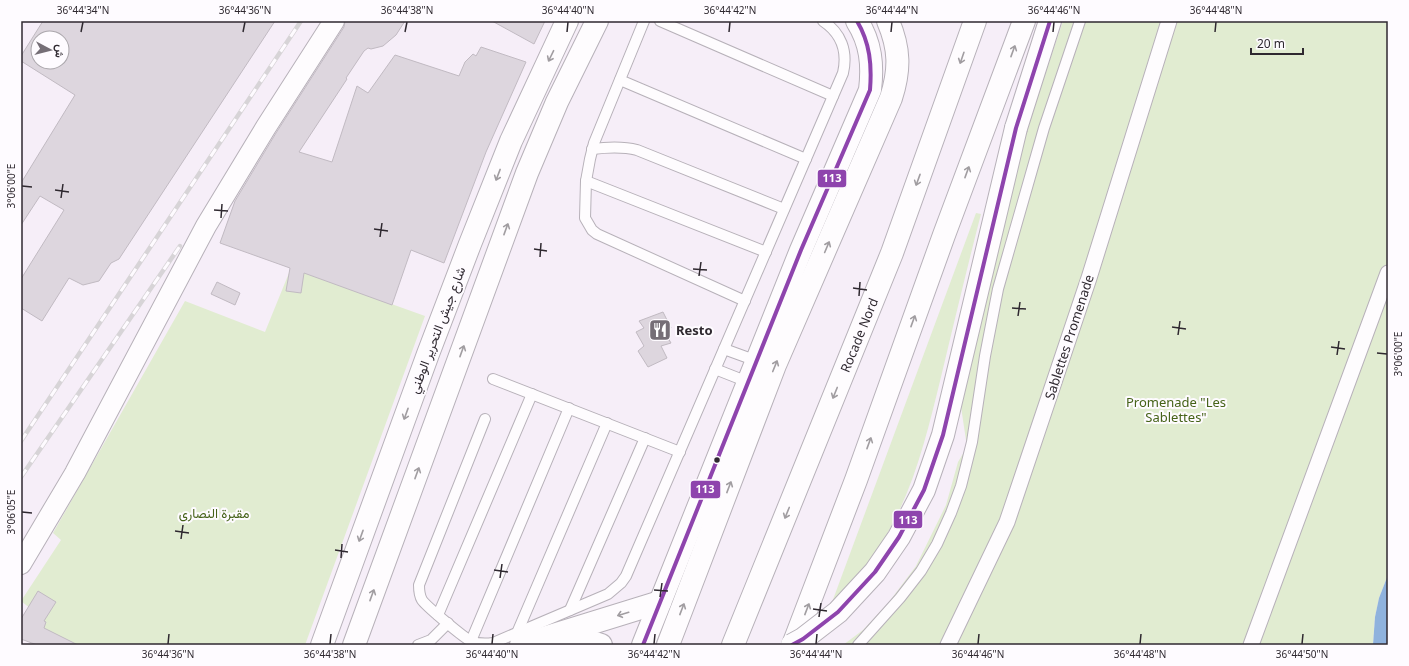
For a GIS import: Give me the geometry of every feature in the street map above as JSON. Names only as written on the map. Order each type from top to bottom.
[{"type":"main road","name":"شارع جيش التحرير الوطني","points":[[322,645],[428,354],[473,237],[511,141],[568,21]]},
{"type":"main road","points":[[361,638],[527,173],[557,102],[597,21]]},
{"type":"main road","points":[[644,645],[801,250],[870,90],[872,75],[870,50],[866,37],[857,21]]},
{"type":"main road","points":[[668,645],[776,365],[891,98],[896,83],[898,67],[894,35],[888,21]]},
{"type":"main road","name":"Rocade Nord","points":[[733,645],[892,253],[975,21]]},
{"type":"main road","points":[[793,645],[856,480],[941,243],[1024,21]]},
{"type":"main road","points":[[793,645],[838,612],[875,572],[899,537],[924,490],[943,435],[1016,128],[1050,21]]},
{"type":"main road","points":[[519,639],[660,602]]},
{"type":"main road","points":[[557,645],[579,640],[589,641],[601,645]]},
{"type":"street","points":[[21,564],[75,473],[206,226],[266,127],[334,21]]},
{"type":"street","name":"Sablettes Promenade","points":[[948,645],[1007,522],[1089,278],[1169,21]]},
{"type":"street","points":[[1251,645],[1388,273]]},
{"type":"lane","points":[[644,21],[592,149],[586,181],[585,218],[592,230],[597,234],[745,301]]},
{"type":"lane","points":[[660,21],[833,96]]},
{"type":"lane","points":[[486,419],[418,585],[422,601],[471,641],[478,643],[493,643],[519,639],[570,610],[608,594],[621,583],[626,576],[843,73],[845,56],[842,44],[836,32],[823,21]]},
{"type":"lane","points":[[858,645],[921,572],[937,544],[961,486],[972,442],[987,343],[998,289],[1044,128],[1080,21]]},
{"type":"lane","points":[[620,80],[806,159]]},
{"type":"lane","points":[[592,149],[612,146],[637,150],[784,209]]},
{"type":"lane","points":[[586,181],[766,252]]},
{"type":"lane","points":[[724,349],[757,361]]},
{"type":"lane","points":[[716,369],[748,382]]},
{"type":"lane","points":[[493,379],[680,452]]},
{"type":"lane","points":[[438,615],[532,394]]},
{"type":"lane","points":[[471,641],[569,408]]},
{"type":"lane","points":[[519,639],[607,423]]},
{"type":"lane","points":[[570,610],[645,438]]},
{"type":"lane","points":[[418,645],[431,640],[448,623]]},
{"type":"green space","name":"Promenade \"Les Sablettes\"","points":[[1063,21],[1388,21],[1388,575],[1379,598],[1375,617],[1373,645],[843,645],[863,630],[889,602],[916,566],[946,505],[958,462],[967,447],[960,400],[1026,131]]},
{"type":"green space","points":[[976,213],[981,214],[931,417],[913,477],[897,516],[881,544],[861,571],[831,605]]},
{"type":"green space","name":"مقبرة النصارى","points":[[291,268],[425,316],[305,645],[42,645],[36,613],[21,601],[61,540],[53,533],[185,301],[265,332]]},
{"type":"water","points":[[1388,575],[1388,645],[1373,645],[1375,617],[1379,598]]},
{"type":"building","points":[[43,21],[275,21],[119,259],[111,263],[99,281],[83,285],[69,278],[42,321],[21,308],[21,279],[64,210],[40,196],[21,225],[21,183],[75,95],[35,70],[70,70],[70,30],[37,30]]},
{"type":"building","points":[[345,21],[405,21],[396,35],[383,46],[371,49],[368,48],[364,51],[299,152],[332,162],[357,86],[368,93],[395,55],[459,76],[465,62],[473,54],[476,56],[481,47],[526,62],[486,152],[444,263],[411,250],[392,305],[304,273],[301,293],[286,291],[290,268],[220,243],[235,201],[276,133],[344,27]]},
{"type":"building","points":[[492,21],[545,21],[534,44]]},
{"type":"building","points":[[30,42],[30,67],[21,61],[21,56]]},
{"type":"building","points":[[217,282],[240,293],[235,305],[211,294]]},
{"type":"building","points":[[663,312],[671,328],[664,331],[671,343],[661,346],[667,358],[648,367],[638,351],[644,346],[636,332],[644,328],[639,321]]},
{"type":"building","points":[[38,591],[56,602],[44,621],[46,622],[44,628],[78,645],[37,645],[21,639],[21,619]]},
{"type":"railway","points":[[21,441],[301,21]]},
{"type":"railway","points":[[21,477],[180,246]]},
{"type":"transit line","name":"113","points":[[643,645],[801,250],[870,90],[871,72],[869,54],[865,38],[857,21]]},
{"type":"transit line","name":"113","points":[[792,645],[803,639],[838,612],[875,572],[899,537],[924,490],[943,435],[1016,128],[1050,21]]},
{"type":"place","name":"Resto","points":[[660,330]]}]
